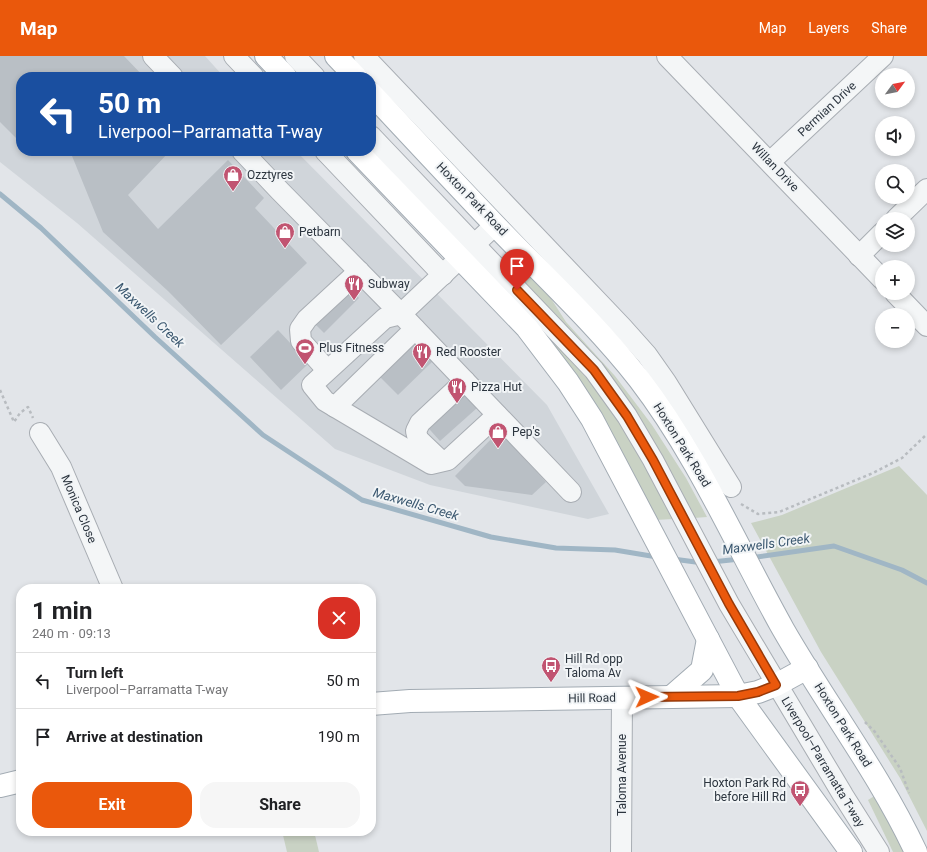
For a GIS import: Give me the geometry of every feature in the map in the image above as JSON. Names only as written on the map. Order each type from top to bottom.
[{"type":"main road","points":[[266,56],[281,72]]},
{"type":"main road","points":[[336,56],[351,72]]},
{"type":"main road","name":"Hoxton Park Road","points":[[376,98],[495,225],[527,256],[599,332],[638,378],[668,420],[705,481],[732,503],[769,602],[807,668],[878,780],[916,852]]},
{"type":"main road","points":[[362,156],[467,252],[568,382],[592,419],[692,606],[738,696],[852,852]]},
{"type":"main road","points":[[671,697],[702,670],[708,639]]},
{"type":"main road","name":"Hill Road","points":[[376,704],[410,701],[738,696],[758,692],[776,685],[807,668]]},
{"type":"main road","points":[[0,786],[16,782]]},
{"type":"street","points":[[154,56],[168,72]]},
{"type":"street","points":[[234,56],[249,72]]},
{"type":"street","points":[[294,56],[309,72]]},
{"type":"street","points":[[364,56],[647,355],[682,407],[732,503]]},
{"type":"street","name":"Willan Drive","points":[[667,56],[875,273]]},
{"type":"street","name":"Permian Drive","points":[[770,162],[883,56]]},
{"type":"street","name":"Liverpool–Parramatta T-way","points":[[376,142],[467,252],[594,370],[627,416],[684,518],[729,604],[776,685],[879,852]]},
{"type":"street","points":[[247,156],[280,192],[416,329],[571,492]]},
{"type":"street","points":[[330,156],[443,275]]},
{"type":"street","points":[[903,212],[927,189]]},
{"type":"street","points":[[495,225],[401,314],[384,318],[312,385],[325,401],[431,464],[448,460],[497,415]]},
{"type":"street","points":[[859,256],[875,240]]},
{"type":"street","points":[[327,370],[301,341],[300,329],[307,319],[358,271]]},
{"type":"street","points":[[902,300],[927,326]]},
{"type":"street","points":[[335,407],[416,329]]},
{"type":"street","points":[[441,462],[418,439],[416,431],[420,423],[465,381]]},
{"type":"street","name":"Monica Close","points":[[40,433],[61,467],[111,584]]},
{"type":"street","name":"Taloma Avenue","points":[[621,852],[622,698]]},
{"type":"path","points":[[0,390],[14,422],[20,413],[28,407],[40,433]]},
{"type":"path","points":[[732,503],[758,514],[779,512],[874,473],[902,458],[927,434]]},
{"type":"shaded area","points":[[0,56],[205,56],[219,72],[16,72],[16,156],[301,156],[547,405],[609,514],[588,519],[430,485],[335,449],[77,223],[0,162]]},
{"type":"green space","points":[[522,265],[543,286],[566,322],[615,376],[652,425],[686,478],[707,517],[694,518],[570,330],[513,270]]},
{"type":"green space","points":[[513,298],[569,358],[601,396],[631,441],[674,519],[655,520]]},
{"type":"green space","points":[[899,466],[927,495],[927,831],[900,778],[821,652],[751,523],[782,515]]},
{"type":"green space","points":[[876,795],[907,852],[893,852],[868,800]]},
{"type":"green space","points":[[283,836],[315,836],[319,852],[287,852]]},
{"type":"building","points":[[0,56],[124,56],[139,72],[16,72],[16,138],[0,122]]},
{"type":"building","points":[[72,156],[165,156],[128,195],[158,229],[228,160],[264,198],[255,208],[307,263],[221,345],[168,291],[103,232]]},
{"type":"building","points":[[341,280],[359,298],[324,333],[306,315]]},
{"type":"building","points":[[278,330],[309,363],[281,390],[250,357]]},
{"type":"building","points":[[411,337],[434,360],[398,395],[375,372]]},
{"type":"building","points":[[459,388],[477,408],[440,441],[422,421]]},
{"type":"building","points":[[499,431],[546,482],[532,495],[465,486],[455,476]]},
{"type":"waterway","name":"Maxwells Creek","points":[[0,194],[41,228],[155,337],[263,435],[362,500],[491,537],[556,548],[615,550],[657,557]]},
{"type":"waterway","name":"Maxwells Creek","points":[[750,558],[834,546],[902,570],[927,583]]},
{"type":"waterway","name":"Maxwells Creek","points":[[673,559],[703,563]]},
{"type":"waterway","name":"Maxwells Creek","points":[[712,562],[740,559]]},
{"type":"place","name":"Ozztyres","points":[[233,192]]},
{"type":"place","name":"Petbarn","points":[[285,249]]},
{"type":"place","name":"Subway","points":[[354,301]]},
{"type":"place","name":"Plus Fitness","points":[[305,365]]},
{"type":"place","name":"Red Rooster","points":[[422,369]]},
{"type":"place","name":"Pizza Hut","points":[[457,404]]},
{"type":"place","name":"Pep's","points":[[498,449]]},
{"type":"place","name":"Hill Rd opp Taloma Av","points":[[551,683]]},
{"type":"place","name":"Hoxton Park Rd before Hill Rd","points":[[800,807]]},
{"type":"route","points":[[517,290],[594,370],[627,416],[653,460],[729,604],[776,685],[758,692],[738,696],[647,697]]}]
